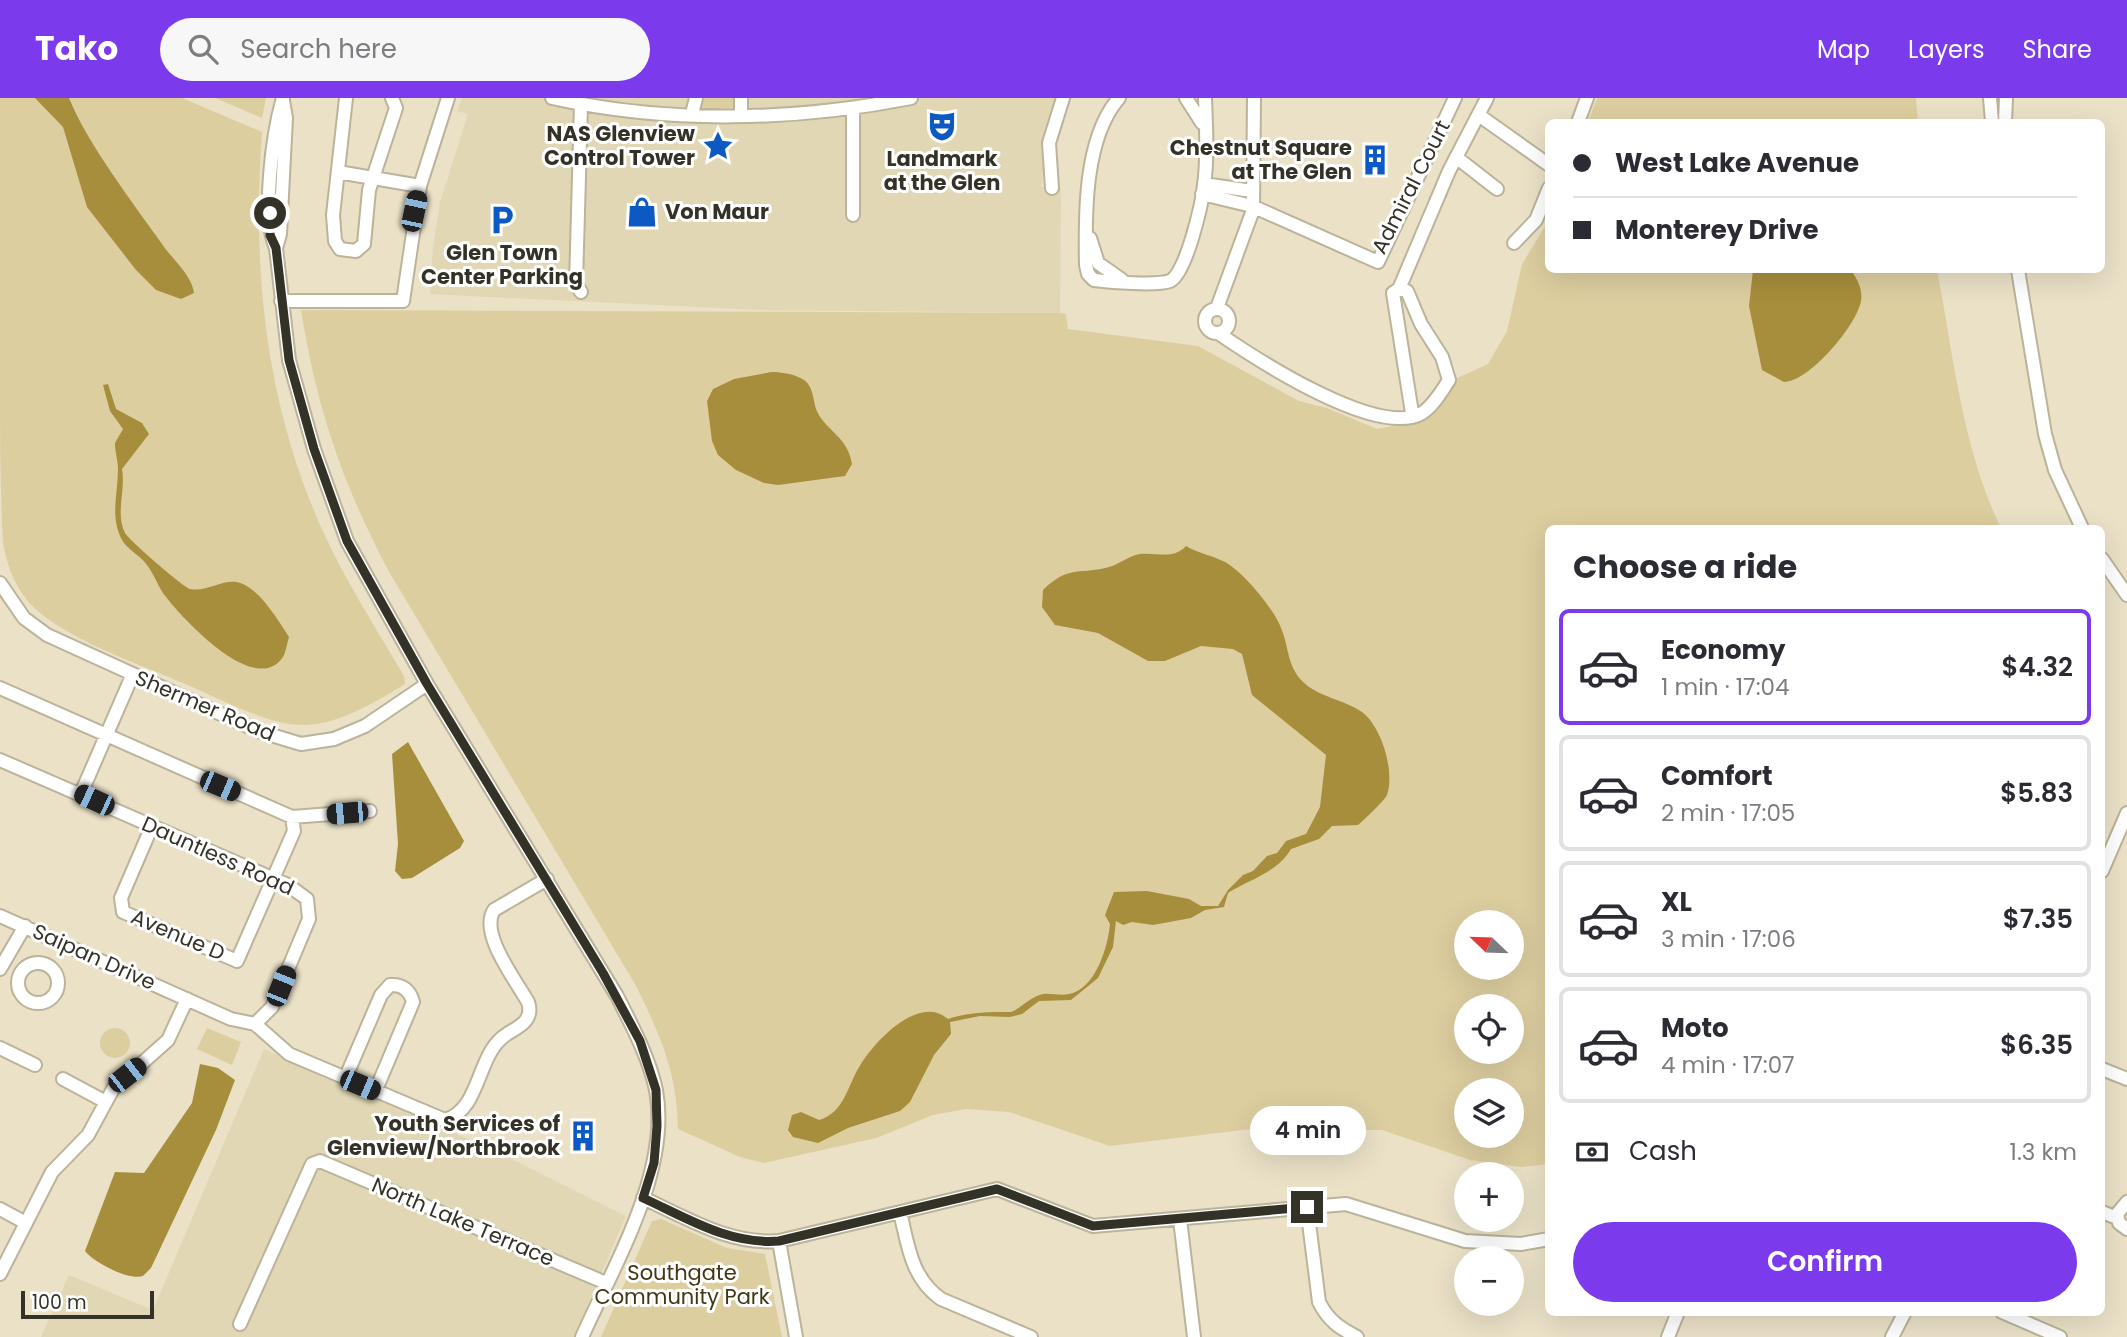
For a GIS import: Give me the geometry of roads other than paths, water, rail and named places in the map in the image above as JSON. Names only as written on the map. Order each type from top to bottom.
[{"type":"street","points":[[346,98],[333,228],[340,249],[348,252],[356,251],[364,244],[373,177],[396,108],[391,98]]},
{"type":"street","points":[[281,301],[403,301],[419,186],[448,98]]},
{"type":"street","points":[[552,98],[652,115],[741,115],[853,110],[911,98]]},
{"type":"street","points":[[692,114],[696,98]]},
{"type":"street","points":[[741,98],[741,115]]},
{"type":"street","points":[[1052,188],[1049,143],[1063,98]]},
{"type":"street","points":[[1119,98],[1107,117],[1091,163],[1086,228],[1098,263],[1114,277],[1126,282],[1168,282],[1178,275],[1203,189],[1205,98]]},
{"type":"street","points":[[1186,98],[1199,115],[1204,131]]},
{"type":"street","points":[[1254,98],[1252,206],[1217,308],[1225,311],[1230,323],[1226,330],[1218,333],[1314,390],[1381,419],[1410,417],[1422,413],[1449,380],[1442,357],[1421,324],[1407,291],[1399,289]]},
{"type":"street","name":"Admiral Court","points":[[1203,189],[1252,206],[1378,262],[1455,98]]},
{"type":"street","points":[[1410,417],[1393,293],[1399,289],[1456,157],[1487,98]]},
{"type":"street","points":[[1579,119],[1587,98]]},
{"type":"street","points":[[1990,98],[1992,119]]},
{"type":"street","points":[[2005,119],[2007,98]]},
{"type":"street","points":[[283,99],[276,117],[271,170],[270,235],[276,248],[289,360],[314,449],[347,541],[427,684],[547,878],[629,1018],[640,1041],[656,1090],[654,1163],[643,1198],[582,1337]]},
{"type":"street","points":[[581,104],[576,284],[581,292]]},
{"type":"street","points":[[853,110],[853,215]]},
{"type":"street","points":[[1479,116],[1545,162]]},
{"type":"street","points":[[1456,157],[1497,189]]},
{"type":"street","points":[[338,172],[419,186]]},
{"type":"street","points":[[1203,189],[1252,191]]},
{"type":"street","points":[[1514,243],[1536,220],[1545,198]]},
{"type":"street","points":[[2018,273],[2045,434],[2055,470],[2081,525]]},
{"type":"street","points":[[2105,563],[2127,595]]},
{"type":"street","name":"Shermer Road","points":[[0,583],[24,618],[47,635],[132,676],[258,731],[301,744],[334,739],[365,726],[427,684]]},
{"type":"street","points":[[78,793],[83,789],[132,676]]},
{"type":"street","points":[[0,688],[105,737],[292,817],[370,811]]},
{"type":"street","name":"Dauntless Road","points":[[0,760],[273,879],[303,895],[310,915],[272,1007],[255,1024]]},
{"type":"street","points":[[2105,864],[2127,813]]},
{"type":"street","points":[[273,879],[294,831],[292,817]]},
{"type":"street","name":"Avenue D","points":[[152,826],[121,898],[123,912],[237,961],[273,879]]},
{"type":"street","points":[[255,1024],[289,1054],[438,1119],[452,1118],[463,1107],[493,1047],[503,1036],[522,1025],[530,1009],[489,934],[489,918],[494,910],[547,878]]},
{"type":"street","name":"Saipan Drive","points":[[0,916],[231,1019],[255,1024]]},
{"type":"street","points":[[21,973],[1,967],[25,926]]},
{"type":"street","points":[[345,1079],[381,995],[390,985],[400,985],[409,991],[413,1002],[375,1092]]},
{"type":"street","points":[[0,1274],[52,1172],[88,1135],[104,1101],[127,1075],[168,1040],[187,999]]},
{"type":"street","points":[[0,1048],[35,1065]]},
{"type":"street","points":[[2105,1070],[2127,1079]]},
{"type":"street","points":[[62,1079],[104,1101]]},
{"type":"street","name":"North Lake Terrace","points":[[240,1324],[312,1164],[320,1161],[606,1283]]},
{"type":"street","points":[[643,1198],[722,1234],[753,1243],[779,1241],[997,1189],[1093,1226],[1336,1203],[1359,1206],[1432,1232],[1491,1245],[1545,1239]]},
{"type":"street","points":[[2117,1218],[2118,1209],[2127,1202]]},
{"type":"street","points":[[1307,1207],[1319,1303],[1326,1317],[1357,1337]]},
{"type":"street","points":[[0,1209],[26,1223]]},
{"type":"street","points":[[900,1212],[912,1263],[918,1278],[929,1291],[941,1299],[1031,1337]]},
{"type":"street","points":[[2105,1213],[2117,1218],[2127,1229]]},
{"type":"street","points":[[1180,1219],[1194,1337]]},
{"type":"street","points":[[779,1241],[796,1337]]},
{"type":"street","points":[[1668,1337],[1676,1316]]},
{"type":"street","points":[[1892,1337],[1903,1316]]},
{"type":"street","points":[[2011,1316],[2060,1337]]},
{"type":"place","name":"Landmark at the Glen","points":[[942,126]]},
{"type":"place","name":"NAS Glenview Control Tower","points":[[718,146]]},
{"type":"place","name":"Chestnut Square at The Glen","points":[[1375,160]]},
{"type":"place","name":"Von Maur","points":[[642,212]]},
{"type":"place","name":"Glen Town Center Parking","points":[[502,220]]},
{"type":"place","name":"Youth Services of Glenview/Northbrook","points":[[583,1136]]},
{"type":"park label","name":"Southgate Community Park","points":[[682,1285]]}]
